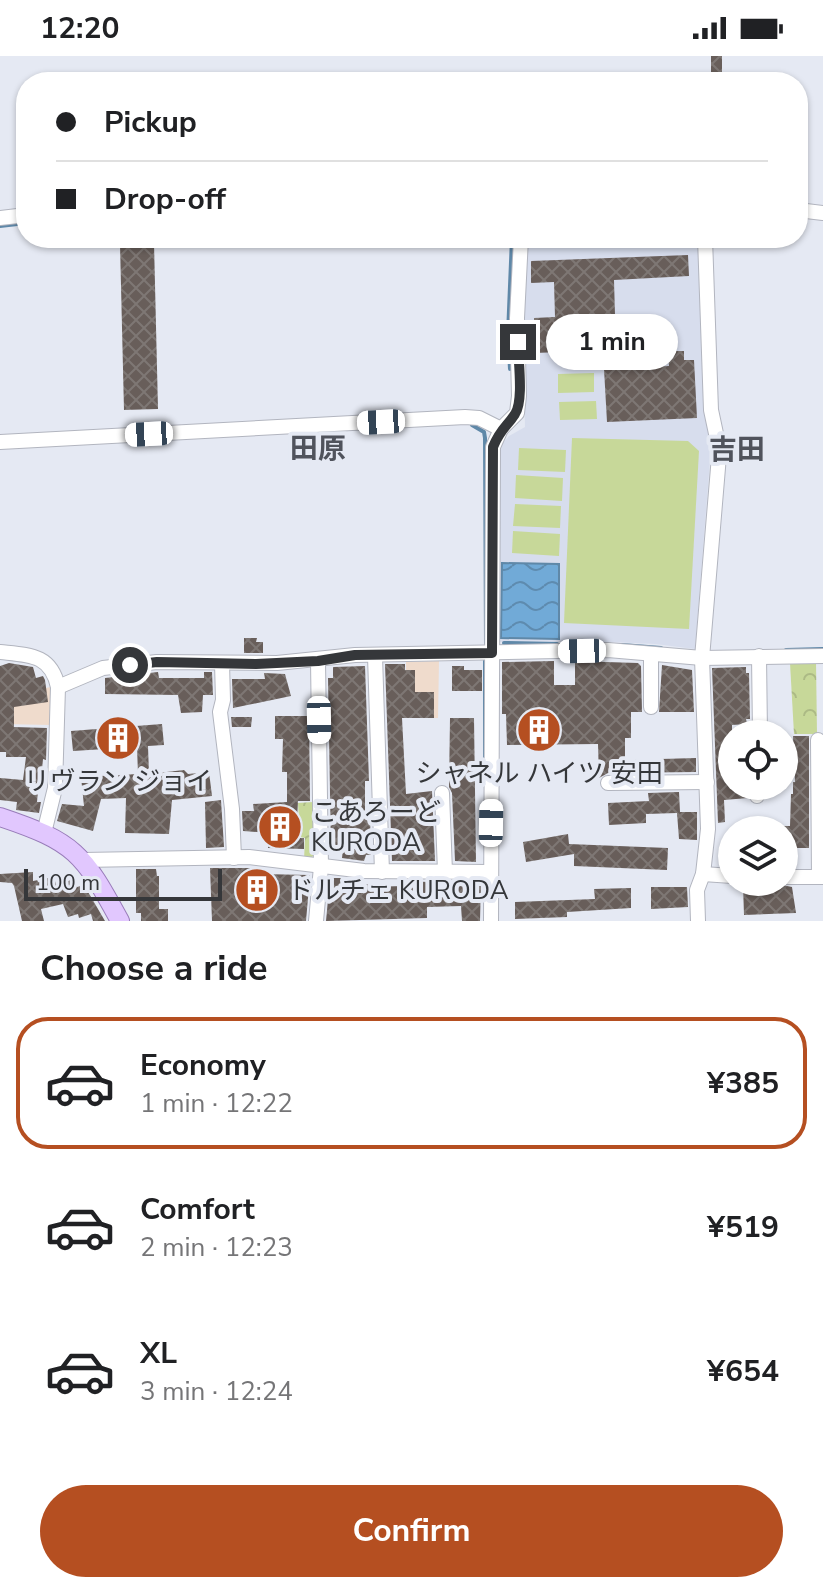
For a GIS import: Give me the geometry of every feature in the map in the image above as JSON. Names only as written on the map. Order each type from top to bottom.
[{"type":"main road","points":[[0,817],[65,844],[96,877],[120,921]]},
{"type":"street","points":[[491,921],[483,872],[493,447],[501,429],[517,413],[520,248]]},
{"type":"street","points":[[698,921],[697,890],[703,874],[708,829],[703,654],[714,488],[719,456],[711,410],[705,248]]},
{"type":"street","points":[[0,442],[465,417],[479,418],[501,429]]},
{"type":"street","points":[[58,687],[103,668],[157,662],[256,664],[318,661],[335,656],[608,650],[651,654],[823,656]]},
{"type":"street","points":[[0,652],[38,657],[55,674],[58,687],[55,788],[44,833]]},
{"type":"street","points":[[651,654],[651,707]]},
{"type":"street","points":[[375,656],[382,872]]},
{"type":"street","points":[[759,656],[760,720]]},
{"type":"street","points":[[316,921],[321,867],[318,661]]},
{"type":"street","points":[[222,663],[223,700],[220,712],[232,809],[234,858]]},
{"type":"street","points":[[798,877],[821,877],[818,740]]},
{"type":"street","points":[[608,783],[707,782]]},
{"type":"street","points":[[442,793],[445,872]]},
{"type":"street","points":[[83,860],[249,857],[382,872],[483,872]]},
{"type":"street","points":[[703,874],[718,875]]},
{"type":"shaded area","points":[[527,248],[703,248],[711,448],[695,649],[611,642],[500,642],[500,455],[502,444],[509,436],[525,427],[523,333]]},
{"type":"shaded area","points":[[439,661],[438,718],[406,718],[406,662]]},
{"type":"shaded area","points":[[51,687],[51,725],[0,724],[0,696]]},
{"type":"green space","points":[[594,373],[594,392],[558,393],[558,374]]},
{"type":"green space","points":[[596,401],[597,419],[560,420],[559,402]]},
{"type":"green space","points":[[572,438],[688,441],[699,451],[689,629],[564,623]]},
{"type":"green space","points":[[519,448],[566,450],[565,472],[518,470]]},
{"type":"green space","points":[[516,475],[563,478],[562,501],[515,498]]},
{"type":"green space","points":[[515,504],[561,506],[560,528],[513,526]]},
{"type":"green space","points":[[513,531],[560,534],[559,556],[512,553]]},
{"type":"green space","points":[[816,661],[817,734],[798,734],[798,720],[793,720],[790,663]]},
{"type":"green space","points":[[313,802],[314,855],[304,860],[305,838],[300,837],[298,803]]},
{"type":"water","points":[[502,563],[559,564],[559,639],[501,638]]},
{"type":"building","points":[[711,56],[722,56],[722,72],[711,72]]},
{"type":"building","points":[[120,248],[154,248],[158,409],[124,410]]},
{"type":"building","points":[[688,255],[689,276],[614,280],[615,315],[627,315],[628,328],[622,328],[622,335],[583,337],[584,351],[535,353],[534,318],[555,317],[554,282],[531,283],[531,261]]},
{"type":"building","points":[[668,351],[684,351],[684,360],[694,360],[697,418],[607,422],[604,369],[669,366]]},
{"type":"building","points":[[244,638],[257,638],[256,642],[263,642],[263,653],[244,653]]},
{"type":"building","points":[[554,661],[554,685],[575,685],[575,661],[638,663],[641,666],[642,712],[631,712],[631,738],[625,738],[625,760],[696,758],[696,772],[608,773],[599,778],[598,744],[507,745],[506,714],[502,714],[502,662]]},
{"type":"building","points":[[9,663],[33,667],[36,678],[43,676],[45,680],[48,702],[14,707],[14,727],[47,728],[46,760],[43,759],[37,802],[41,802],[39,813],[16,810],[17,802],[0,800],[0,778],[23,780],[26,757],[6,757],[6,752],[0,752],[0,666]]},
{"type":"building","points":[[385,664],[405,664],[405,670],[415,670],[415,692],[434,692],[434,718],[402,718],[406,794],[432,791],[435,861],[392,861]]},
{"type":"building","points":[[662,665],[692,670],[694,712],[659,712]]},
{"type":"building","points":[[365,666],[369,781],[365,781],[365,814],[370,814],[371,855],[366,855],[364,861],[342,858],[343,849],[331,849],[328,678],[333,678],[333,667]]},
{"type":"building","points":[[452,666],[482,670],[482,691],[452,691]]},
{"type":"building","points":[[746,667],[746,673],[749,673],[750,719],[718,720],[718,800],[724,800],[725,816],[718,816],[718,823],[712,668]]},
{"type":"building","points":[[158,672],[159,678],[204,678],[204,672],[212,672],[213,695],[203,695],[202,712],[181,713],[178,695],[105,694],[105,678]]},
{"type":"building","points":[[264,673],[285,674],[291,696],[233,708],[232,679],[265,679]]},
{"type":"building","points":[[275,716],[309,716],[310,801],[298,801],[296,838],[304,838],[304,849],[268,848],[269,833],[243,831],[242,811],[254,811],[253,804],[287,802],[287,772],[282,772],[283,739],[275,739]]},
{"type":"building","points":[[231,717],[252,717],[251,727],[232,727]]},
{"type":"building","points":[[450,718],[474,718],[476,862],[455,861],[452,793],[449,787]]},
{"type":"building","points":[[162,724],[164,745],[148,746],[149,774],[184,770],[188,774],[209,772],[212,796],[172,800],[169,834],[125,833],[126,798],[101,799],[93,831],[57,821],[62,804],[84,806],[81,777],[138,774],[137,747],[73,751],[71,731]]},
{"type":"building","points":[[798,736],[809,736],[809,848],[798,848],[798,816],[790,816],[791,800],[798,800]]},
{"type":"building","points":[[679,792],[680,812],[697,812],[697,840],[679,839],[677,813],[646,814],[646,823],[609,825],[608,803],[649,801],[648,793]]},
{"type":"building","points":[[221,800],[224,847],[206,848],[205,802]]},
{"type":"building","points":[[568,834],[569,844],[668,848],[667,870],[574,866],[574,854],[526,862],[523,842]]},
{"type":"building","points":[[210,868],[260,868],[260,874],[310,875],[306,921],[212,921]]},
{"type":"building","points":[[136,869],[156,869],[159,876],[159,909],[168,909],[168,921],[141,921],[141,913],[136,913]]},
{"type":"building","points":[[33,872],[33,881],[54,877],[56,885],[74,879],[77,887],[84,885],[105,921],[93,921],[91,914],[79,918],[78,914],[68,917],[63,904],[41,909],[44,921],[22,921],[14,886],[0,882],[0,874]]},
{"type":"building","points":[[330,878],[342,878],[342,885],[369,884],[369,887],[403,886],[403,881],[430,882],[430,886],[481,882],[480,921],[462,921],[461,906],[427,907],[427,918],[326,921]]},
{"type":"building","points":[[651,887],[687,887],[688,907],[651,909]]},
{"type":"building","points":[[631,888],[631,908],[567,912],[567,917],[515,919],[515,902],[595,899],[594,889]]},
{"type":"building","points":[[743,896],[793,896],[796,913],[744,915]]},
{"type":"waterway","points":[[0,226],[16,224]]},
{"type":"waterway","points":[[510,369],[508,334],[512,248]]},
{"type":"waterway","points":[[472,425],[484,432],[485,438],[486,643]]},
{"type":"waterway","points":[[504,643],[557,644]]},
{"type":"waterway","points":[[622,645],[661,648]]},
{"type":"waterway","points":[[786,650],[823,649]]},
{"type":"waterway","points":[[485,657],[485,773]]},
{"type":"place","name":"シャネル ハイツ 安田","points":[[539,730]]},
{"type":"place","name":"リヴラン ジョイ","points":[[118,738]]},
{"type":"place","name":"こあろーど KURODA","points":[[280,827]]},
{"type":"place","name":"ドルチェ KURODA","points":[[257,890]]},
{"type":"district","name":"田原","points":[[318,449]]},
{"type":"district","name":"吉田","points":[[737,450]]},
{"type":"route","points":[[130,665],[157,662],[256,664],[318,661],[355,655],[492,653],[493,447],[501,429],[517,413],[518,342]]}]
